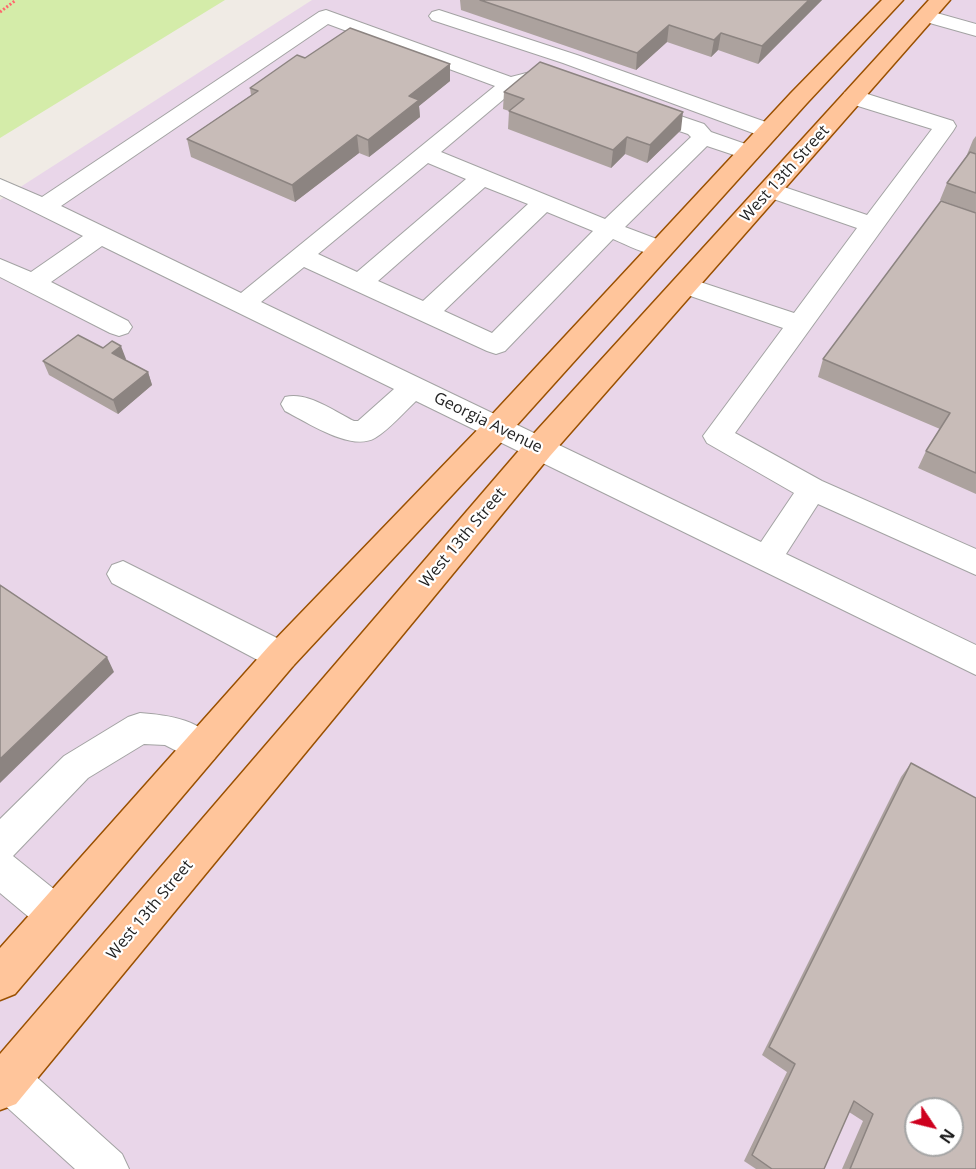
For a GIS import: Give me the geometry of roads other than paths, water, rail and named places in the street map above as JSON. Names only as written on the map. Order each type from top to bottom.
[{"type":"main road","points":[[0,979],[281,656],[497,428],[769,131],[893,0]]},
{"type":"main road","name":"West 13th Street","points":[[4,1083],[539,448],[933,8]]},
{"type":"street","points":[[461,0],[439,16],[570,59],[769,131]]},
{"type":"street","points":[[933,8],[976,30]]},
{"type":"street","points":[[44,207],[326,16],[510,84]]},
{"type":"street","points":[[243,304],[510,84],[540,76],[574,87]]},
{"type":"street","points":[[853,97],[945,126],[717,436],[812,489],[976,563]]},
{"type":"street","points":[[618,102],[696,129],[703,137],[749,153]]},
{"type":"street","points":[[301,256],[496,345],[703,137]]},
{"type":"street","points":[[425,154],[661,249]]},
{"type":"street","points":[[360,284],[482,177]]},
{"type":"street","name":"Georgia Avenue","points":[[0,186],[976,661]]},
{"type":"street","points":[[770,190],[872,225]]},
{"type":"street","points":[[426,313],[544,202]]},
{"type":"street","points":[[33,283],[101,235]]},
{"type":"street","points":[[0,267],[119,327]]},
{"type":"street","points":[[685,285],[799,324]]},
{"type":"street","points":[[295,404],[351,431],[365,431],[414,387]]},
{"type":"street","points":[[766,558],[812,489]]},
{"type":"street","points":[[123,574],[281,656]]},
{"type":"street","points":[[0,844],[76,767],[140,728],[170,730],[202,748]]},
{"type":"street","points":[[0,870],[56,915]]},
{"type":"street","points":[[4,1083],[107,1169]]}]
